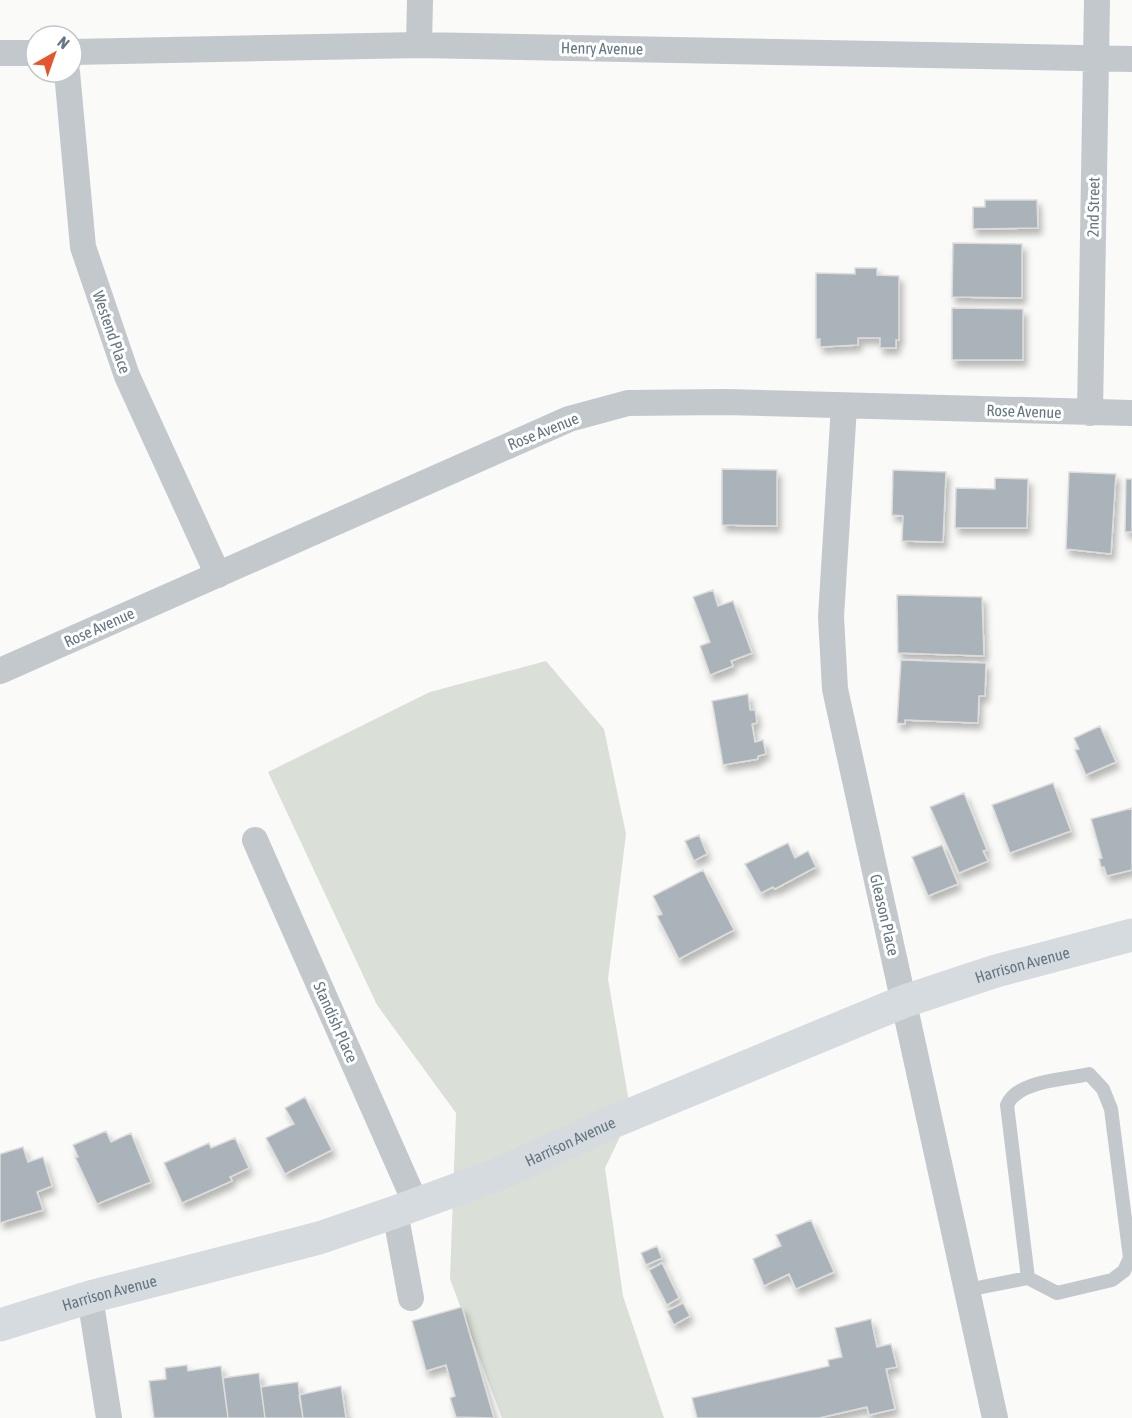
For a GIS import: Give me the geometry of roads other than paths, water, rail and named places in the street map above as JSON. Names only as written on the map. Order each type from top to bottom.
[{"type":"main road","name":"Harrison Avenue","points":[[0,1325],[90,1297],[319,1238],[406,1208],[499,1174],[603,1126],[905,1001],[996,971],[1132,934]]},
{"type":"street","points":[[419,45],[420,0]]},
{"type":"street","name":"2nd Street","points":[[1090,413],[1096,0]]},
{"type":"street","name":"Henry Avenue","points":[[84,52],[419,45],[1132,59]]},
{"type":"street","points":[[0,53],[24,52]]},
{"type":"street","name":"Westend Place","points":[[68,84],[83,248],[127,376],[218,575]]},
{"type":"street","name":"Rose Avenue","points":[[0,671],[569,419],[627,404],[724,402],[1132,413]]},
{"type":"street","name":"Gleason Place","points":[[844,405],[831,617],[835,689],[995,1418]]},
{"type":"street","name":"Standish Place","points":[[255,840],[406,1208],[411,1298]]},
{"type":"street","points":[[90,1297],[109,1418]]},
{"type":"lane","points":[[967,1290],[1028,1278],[1057,1293],[1112,1280],[1124,1271],[1130,1258],[1111,1109],[1104,1089],[1089,1074],[1021,1088],[1011,1096],[1007,1105],[1028,1278]]}]
